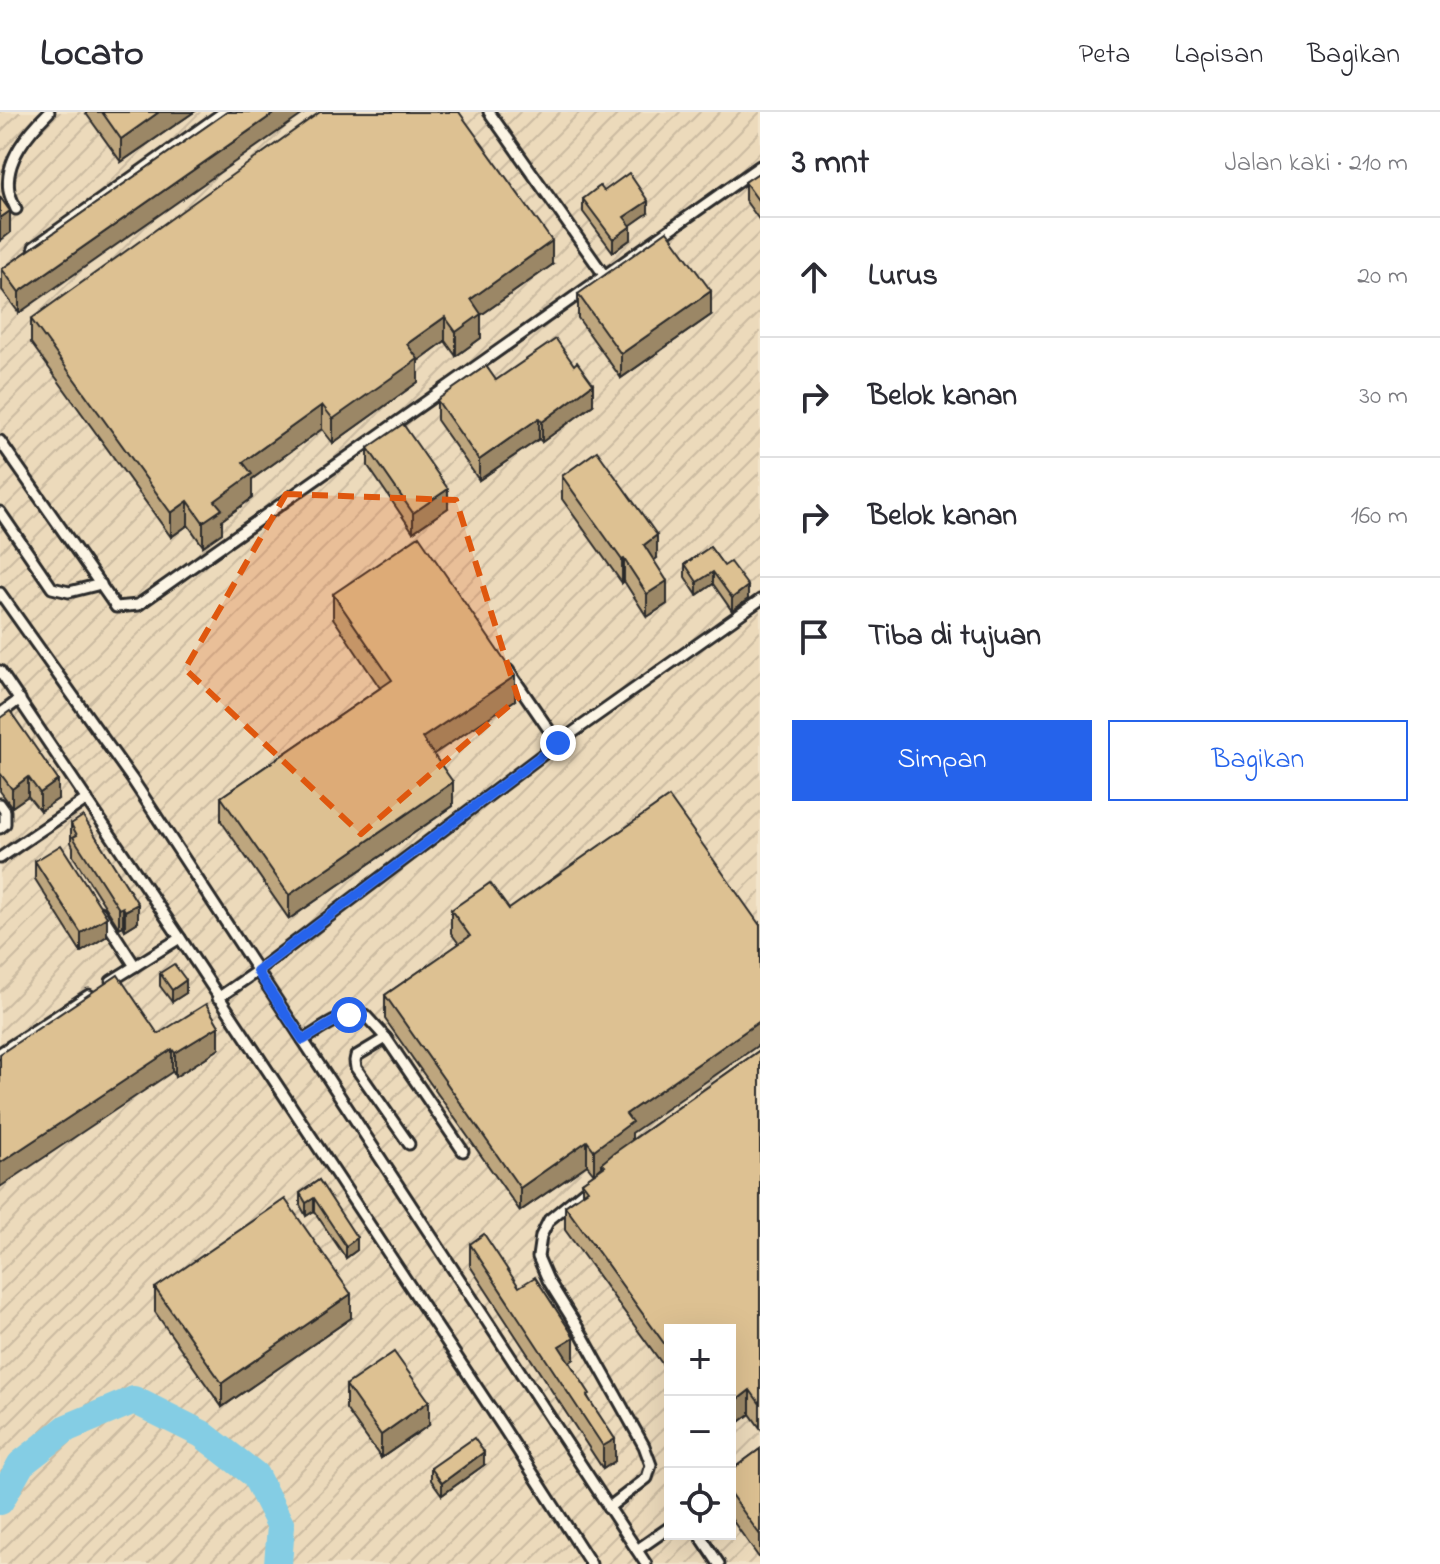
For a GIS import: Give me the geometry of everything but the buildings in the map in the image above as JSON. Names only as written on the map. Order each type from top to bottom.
[{"type":"lane","points":[[16,209],[9,190],[11,167],[19,146],[49,112]]},
{"type":"lane","points":[[25,253],[224,112]]},
{"type":"lane","points":[[489,112],[604,275]]},
{"type":"lane","points":[[0,441],[116,607],[138,605],[760,166]]},
{"type":"lane","points":[[0,512],[52,588],[69,592],[101,584]]},
{"type":"lane","points":[[0,593],[132,779],[646,1564]]},
{"type":"lane","points":[[218,998],[558,743],[760,600]]},
{"type":"lane","points":[[506,667],[558,743]]},
{"type":"lane","points":[[0,671],[180,938],[591,1564]]},
{"type":"lane","points":[[0,714],[20,699]]},
{"type":"lane","points":[[0,858],[87,799]]},
{"type":"lane","points":[[0,804],[6,817],[5,824],[0,828]]},
{"type":"lane","points":[[95,904],[135,966]]},
{"type":"lane","points":[[0,1053],[180,938]]},
{"type":"lane","points":[[303,1040],[338,1019],[365,1015],[386,1038],[463,1151]]},
{"type":"lane","points":[[386,1038],[356,1056],[356,1068],[409,1144]]},
{"type":"lane","points":[[597,1181],[549,1220],[541,1236],[538,1257],[548,1280],[644,1446],[651,1465],[647,1478],[608,1508]]},
{"type":"lane","points":[[637,1550],[664,1531]]},
{"type":"lane","points":[[703,1540],[719,1564]]},
{"type":"highlighted area","points":[[286,494],[456,500],[518,698],[361,834],[185,669]]},
{"type":"shaded area","points":[[0,112],[760,112],[760,1564],[0,1564]]},
{"type":"waterway","points":[[0,1501],[21,1464],[67,1428],[134,1400],[202,1434],[255,1475],[281,1526],[278,1564]]},
{"type":"route","points":[[349,1015],[303,1040],[257,971],[558,743]]}]
